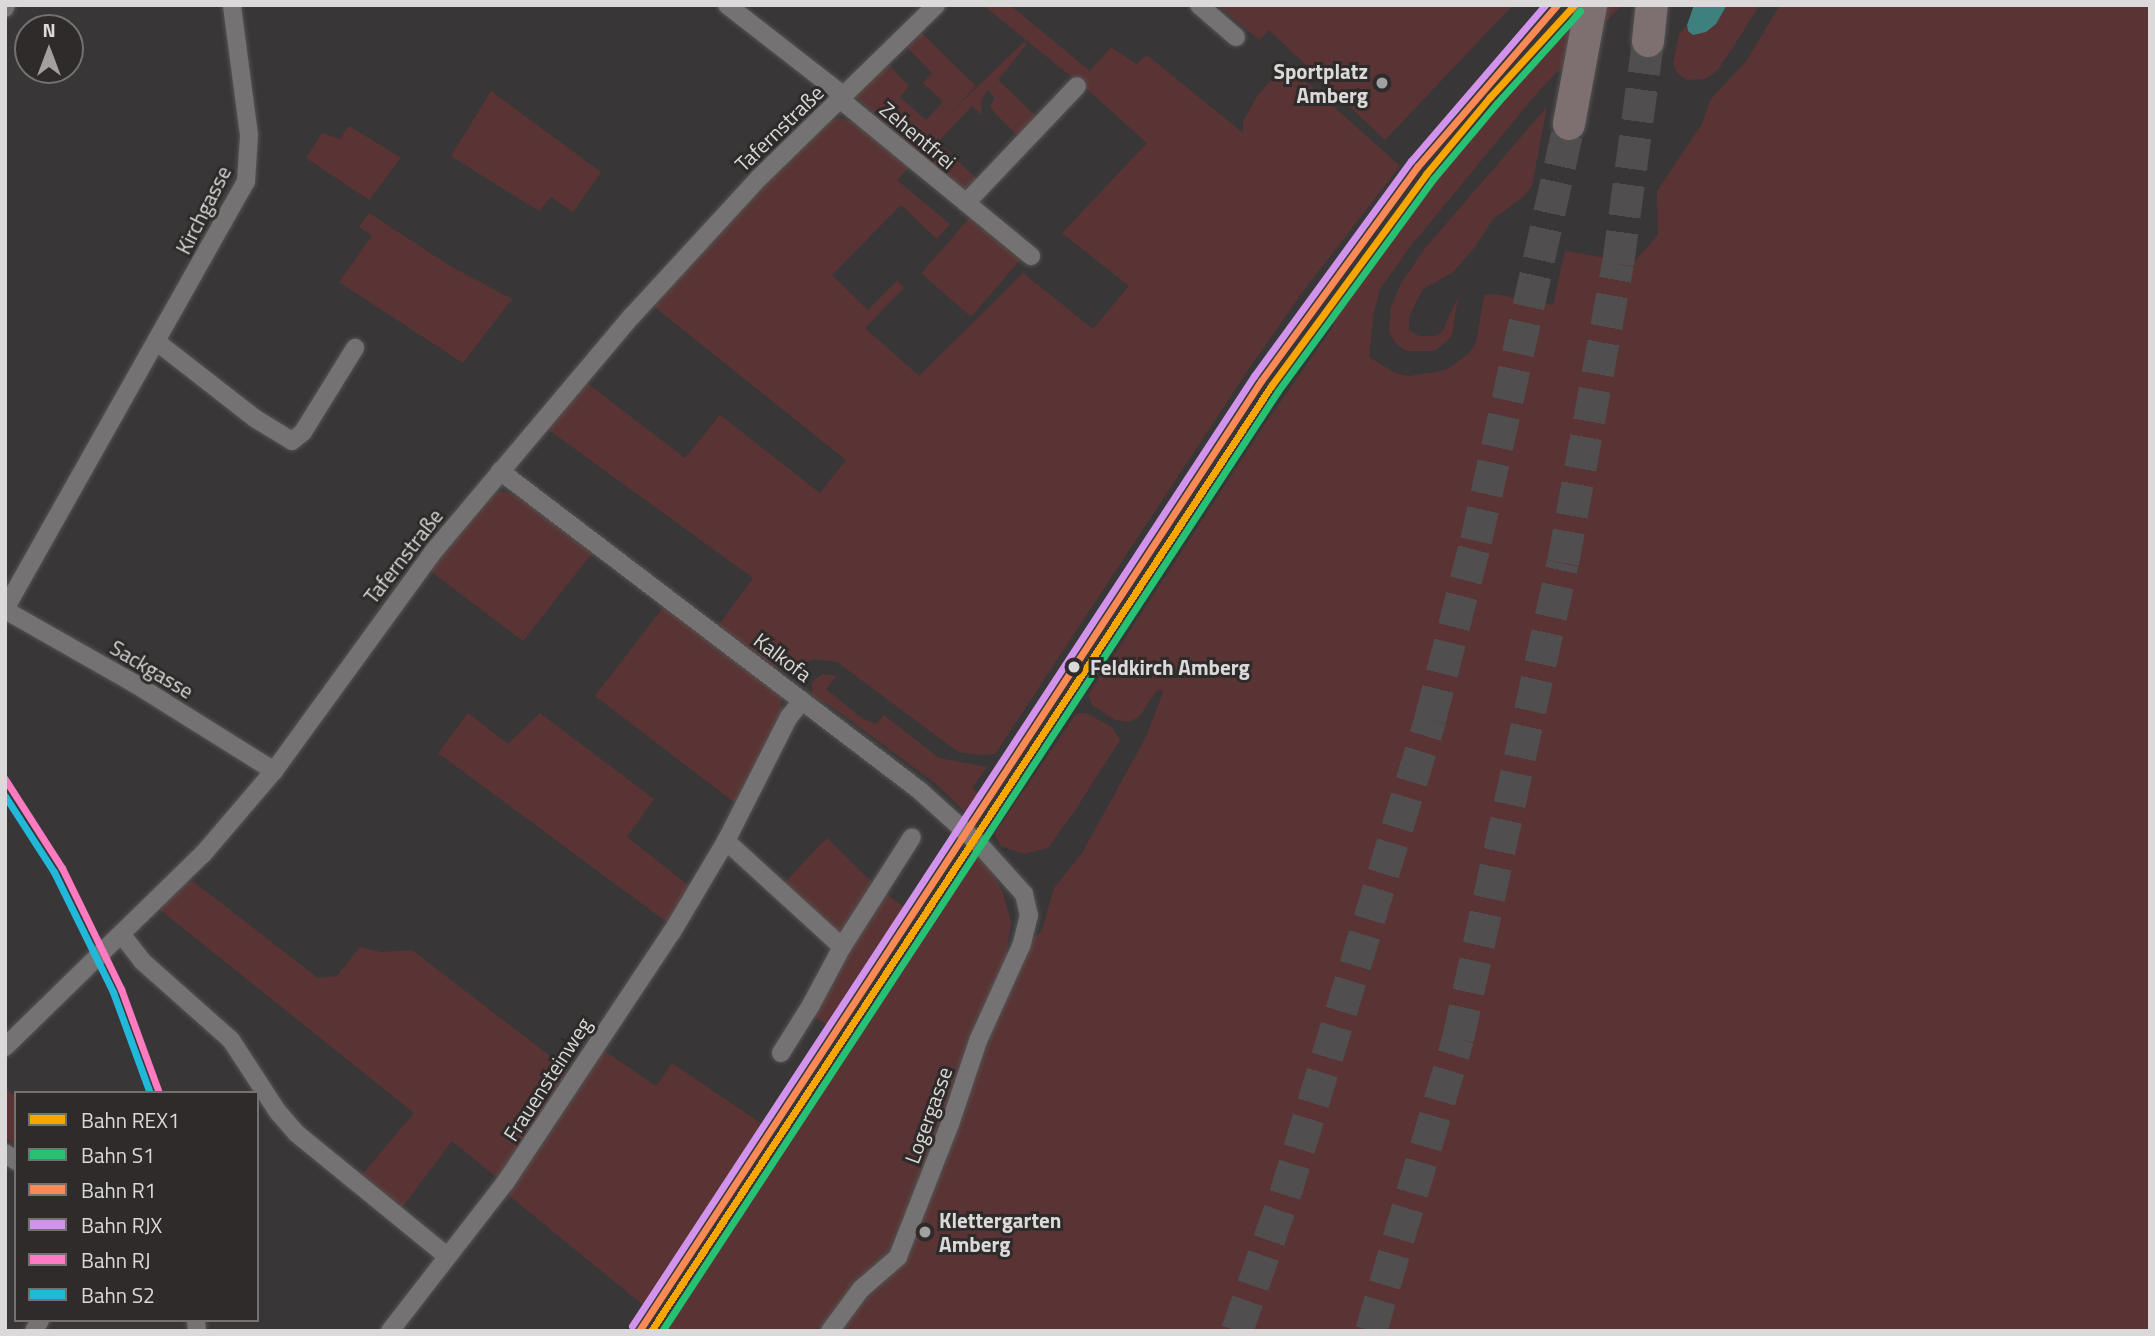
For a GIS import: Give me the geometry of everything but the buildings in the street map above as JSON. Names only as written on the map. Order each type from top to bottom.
[{"type":"highway","points":[[1569,124],[1591,5]]},
{"type":"highway","points":[[1648,41],[1652,5]]},
{"type":"street","name":"Kirchgasse","points":[[5,609],[231,212],[249,169],[249,135],[232,5]]},
{"type":"street","name":"Tafernstraße","points":[[727,5],[842,98]]},
{"type":"street","name":"Tafernstraße","points":[[5,1047],[203,854],[274,771],[433,552],[632,316],[760,177],[936,5]]},
{"type":"street","points":[[1199,5],[1236,37]]},
{"type":"street","points":[[966,203],[1077,86]]},
{"type":"street","name":"Zehentfrei","points":[[842,98],[1031,256]]},
{"type":"street","points":[[157,342],[256,419],[292,441],[303,432],[355,348]]},
{"type":"street","name":"Kalkofa","points":[[500,471],[919,790],[980,845],[1024,894]]},
{"type":"street","name":"Sackgasse","points":[[5,609],[135,684],[274,771]]},
{"type":"street","name":"Frauensteinweg","points":[[390,1331],[524,1156],[679,920],[726,841],[789,717],[802,701]]},
{"type":"street","points":[[780,1053],[811,1005],[842,947],[912,837]]},
{"type":"street","points":[[726,841],[842,947]]},
{"type":"street","name":"Logergasse","points":[[830,1331],[861,1289],[898,1257],[950,1124],[978,1041],[1021,946],[1029,915],[1024,894]]},
{"type":"street","points":[[122,935],[142,961],[231,1040],[278,1112],[296,1133],[447,1255]]},
{"type":"shaded area","points":[[983,5],[1010,5],[1090,71],[1111,47],[1136,64],[1147,55],[1243,133],[1243,122],[1256,98],[1285,63],[1400,166],[1304,290],[1250,367],[995,754],[983,755],[958,752],[837,662],[814,659],[790,669],[774,668],[718,626],[753,578],[546,428],[584,381],[685,458],[720,415],[820,493],[846,460],[652,305],[750,198],[830,122],[838,118],[854,122],[899,157],[909,167],[897,180],[950,224],[937,239],[901,205],[832,275],[868,310],[897,281],[904,288],[865,328],[919,376],[1023,273],[1093,329],[1129,286],[1062,233],[1147,143],[1090,92]]},
{"type":"shaded area","name":"Sportplatz Amberg","points":[[1218,5],[1513,5],[1385,140],[1269,30],[1259,40]]},
{"type":"shaded area","points":[[1587,5],[1622,5],[1537,93],[1410,247],[1380,289],[1374,311],[1369,357],[1397,374],[1409,376],[1437,372],[1451,367],[1468,354],[1476,343],[1484,295],[1495,294],[1553,305],[1565,251],[1636,260],[1658,235],[1657,191],[1702,124],[1710,100],[1747,60],[1780,5],[2150,5],[2150,1331],[830,1331],[898,1257],[1021,946],[1041,932],[1054,888],[1082,853],[1146,737],[1163,692],[1158,689],[1139,717],[1128,722],[1115,720],[1092,705],[1088,695],[1265,424],[1333,327],[1332,309],[1350,291],[1481,124]]},
{"type":"shaded area","points":[[1727,5],[1760,5],[1718,70],[1705,79],[1686,80],[1677,73],[1673,63],[1679,34],[1687,25],[1688,31],[1723,14]]},
{"type":"shaded area","points":[[920,31],[976,86],[946,117],[1024,42],[1027,44],[998,80],[1038,118],[1021,139],[994,112],[990,106],[995,98],[987,90],[981,102],[982,115],[972,106],[938,142],[979,181],[969,188],[955,187],[855,96],[888,64],[909,86],[900,97],[926,120],[943,102],[923,83],[932,73],[906,46]]},
{"type":"shaded area","points":[[491,91],[601,172],[573,212],[551,197],[539,211],[451,156]]},
{"type":"shaded area","points":[[1547,107],[1532,186],[1523,197],[1493,219],[1475,247],[1452,273],[1423,289],[1409,317],[1409,330],[1419,336],[1435,336],[1442,332],[1458,297],[1452,336],[1435,351],[1406,351],[1395,343],[1389,331],[1391,307],[1401,283],[1426,247]]},
{"type":"shaded area","points":[[349,126],[401,158],[369,200],[306,158],[322,133],[340,139]]},
{"type":"shaded area","points":[[369,213],[450,266],[512,299],[463,363],[339,282],[372,236],[359,227]]},
{"type":"shaded area","points":[[971,216],[1021,259],[971,317],[921,273]]},
{"type":"shaded area","points":[[501,491],[519,496],[593,552],[523,641],[429,570],[493,493]]},
{"type":"shaded area","points":[[664,606],[780,694],[782,708],[778,721],[735,803],[595,696]]},
{"type":"shaded area","points":[[823,674],[837,676],[826,689],[863,719],[876,724],[884,715],[939,758],[987,767],[972,788],[981,796],[968,815],[936,784],[831,706],[812,696],[812,682]]},
{"type":"shaded area","points":[[468,713],[508,744],[540,713],[654,799],[627,837],[692,888],[668,923],[438,753]]},
{"type":"shaded area","points":[[1086,713],[1112,727],[1120,740],[1076,809],[1048,848],[1024,854],[1001,846],[994,834],[1076,714]]},
{"type":"shaded area","points":[[827,838],[876,886],[846,931],[834,931],[782,885]]},
{"type":"shaded area","points":[[974,854],[993,873],[1003,893],[1011,922],[1005,964],[911,1211],[891,1248],[821,1331],[659,1331]]},
{"type":"shaded area","points":[[194,882],[318,978],[337,976],[360,947],[381,952],[412,950],[572,1073],[500,1180],[452,1141],[401,1209],[361,1176],[414,1113],[159,909],[186,883]]},
{"type":"shaded area","points":[[885,893],[904,907],[826,1024],[811,1015]]},
{"type":"shaded area","points":[[600,1048],[656,1086],[672,1063],[762,1124],[643,1305],[507,1194]]},
{"type":"shaded area","points":[[5,1088],[14,1095],[14,1144],[5,1137]]},
{"type":"water","points":[[1694,5],[1727,5],[1716,24],[1706,32],[1693,35],[1688,31],[1687,25]]},
{"type":"tunnel","points":[[1371,1331],[1458,1039],[1563,563],[1618,264],[1648,41]]},
{"type":"tunnel","points":[[1237,1331],[1285,1195],[1430,720],[1476,541],[1569,124]]},
{"type":"rail line","name":"RJX","points":[[632,1326],[1254,376],[1411,161],[1545,5]]},
{"type":"rail line","name":"R1","points":[[639,1331],[1261,381],[1418,166],[1557,5]]},
{"type":"rail line","name":"REX1","points":[[651,1331],[1271,386],[1426,174],[1490,97],[1574,5]]},
{"type":"rail line","name":"S1","points":[[662,1331],[1278,391],[1433,179],[1580,11]]},
{"type":"rail line","name":"RJ","points":[[5,779],[62,868],[121,989],[158,1091]]},
{"type":"rail line","name":"S2","points":[[5,796],[54,872],[113,992],[149,1091]]},
{"type":"place","name":"Sportplatz Amberg","points":[[1382,83]]},
{"type":"place","name":"Feldkirch Amberg","points":[[1074,667]]},
{"type":"place","name":"Klettergarten Amberg","points":[[925,1232]]}]
